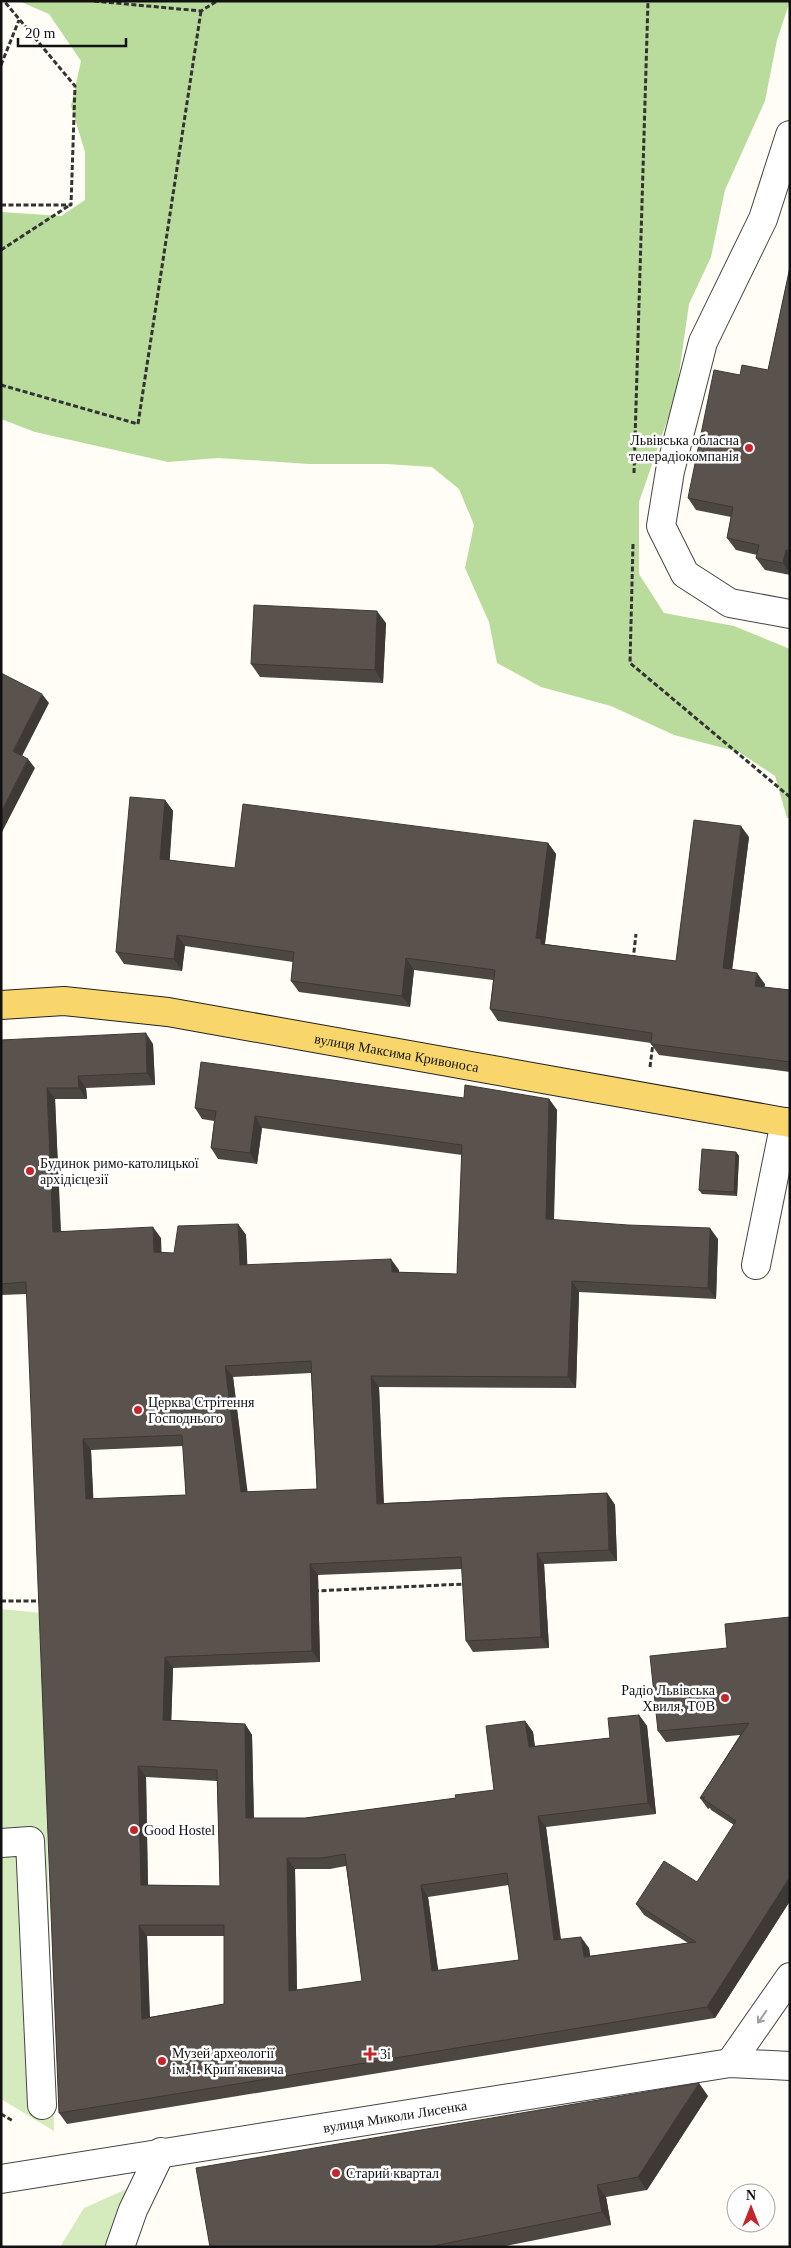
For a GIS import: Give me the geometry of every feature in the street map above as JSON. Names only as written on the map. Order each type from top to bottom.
[{"type":"main road","name":"вулиця Максима Кривоноса","points":[[1,1005],[64,1001],[168,1012],[787,1122]]},
{"type":"street","points":[[790,136],[763,220],[704,342],[670,471],[661,526],[684,574],[730,603],[790,614]]},
{"type":"street","points":[[756,1265],[787,1122]]},
{"type":"street","points":[[1,1843],[30,1841],[42,2105]]},
{"type":"street","points":[[730,2063],[790,1976]]},
{"type":"street","name":"вулиця Миколи Лисенка","points":[[1,2178],[730,2063],[790,2066]]},
{"type":"street","points":[[120,2247],[133,2210],[161,2152]]},
{"type":"path","points":[[4,1],[75,86],[71,205]]},
{"type":"path","points":[[94,1],[201,11],[217,1]]},
{"type":"path","points":[[1,385],[138,424],[201,11]]},
{"type":"path","points":[[1,65],[19,20]]},
{"type":"path","points":[[1,205],[71,205]]},
{"type":"path","points":[[1,250],[71,205]]},
{"type":"path","points":[[636,934],[633,960],[640,961]]},
{"type":"path","points":[[650,1070],[654,1041]]},
{"type":"path","points":[[312,1591],[470,1584]]},
{"type":"path","points":[[1,1601],[47,1602]]},
{"type":"green space","points":[[19,1],[790,1],[777,40],[765,101],[725,190],[711,257],[689,304],[676,395],[639,502],[639,574],[664,613],[734,626],[790,649],[790,818],[787,818],[775,776],[739,752],[674,735],[611,706],[541,687],[497,663],[489,622],[465,568],[474,525],[459,489],[432,467],[387,464],[309,464],[218,458],[168,462],[35,432],[1,419],[1,212],[61,216],[85,200],[85,152],[71,106],[81,61],[49,14]]},
{"type":"green space","points":[[1,1609],[42,1613],[54,2131],[1,2099]]},
{"type":"green space","points":[[129,2188],[109,2247],[60,2247],[84,2208]]},
{"type":"building","name":"Львівська обласна телерадіокомпанія","points":[[790,267],[790,550],[786,550],[783,563],[756,558],[759,545],[727,538],[733,507],[688,498],[714,370],[740,375],[742,365],[768,370]]},
{"type":"building","points":[[254,605],[377,611],[375,670],[251,664]]},
{"type":"building","points":[[1,673],[42,694],[13,751],[28,759],[1,812]]},
{"type":"building","points":[[130,797],[165,800],[160,859],[235,868],[243,804],[548,843],[536,938],[541,939],[541,944],[676,961],[694,820],[741,826],[723,968],[757,973],[755,986],[790,990],[790,1062],[651,1044],[652,1033],[490,1009],[495,970],[406,958],[402,996],[291,981],[294,952],[177,935],[174,959],[116,952]]},
{"type":"building","points":[[146,1033],[147,1073],[78,1076],[79,1088],[47,1088],[53,1232],[153,1227],[154,1252],[174,1253],[178,1226],[238,1224],[240,1265],[391,1259],[392,1272],[457,1274],[462,1145],[255,1116],[250,1153],[211,1148],[216,1111],[195,1108],[201,1062],[464,1098],[465,1085],[549,1099],[546,1219],[710,1228],[708,1288],[572,1281],[568,1377],[371,1376],[377,1504],[607,1493],[609,1550],[537,1553],[541,1637],[466,1641],[461,1557],[310,1564],[312,1651],[165,1657],[163,1720],[245,1724],[246,1818],[305,1818],[456,1798],[455,1795],[494,1790],[486,1726],[525,1721],[529,1747],[610,1738],[608,1718],[639,1715],[648,1803],[538,1816],[554,1940],[581,1937],[584,1957],[696,1942],[636,1904],[664,1861],[697,1882],[736,1821],[703,1799],[705,1797],[700,1798],[749,1723],[658,1731],[650,1656],[727,1648],[725,1624],[790,1617],[790,1877],[707,2007],[59,2113],[26,1282],[1,1284],[1,1040]],"holes":[[[311,1361],[317,1489],[241,1492],[225,1366]],[[182,1435],[186,1495],[86,1499],[83,1439]],[[138,1766],[217,1770],[220,1886],[141,1885]],[[345,1854],[362,1981],[289,1991],[287,1858],[322,1858]],[[507,1873],[519,1960],[432,1971],[421,1885]],[[139,1925],[224,1925],[224,2004],[142,2019]]]},
{"type":"building","points":[[702,1149],[736,1152],[734,1192],[699,1190]]},
{"type":"building","points":[[699,2083],[638,2177],[597,2185],[602,2212],[428,2247],[210,2247],[196,2168]]},
{"type":"place","name":"Львівська обласна телерадіокомпанія","points":[[749,448]]},
{"type":"place","name":"Будинок римо-католицької архідієцезії","points":[[30,1171]]},
{"type":"place","name":"Церква Стрітення Господнього","points":[[138,1410]]},
{"type":"place","name":"Радіо Львівська Хвиля, ТОВ","points":[[725,1698]]},
{"type":"place","name":"Good Hostel","points":[[134,1830]]},
{"type":"place","name":"3і","points":[[370,2054]]},
{"type":"place","name":"Музей археології ім. І. Крип'якевича","points":[[162,2061]]},
{"type":"place","name":"Старий квартал","points":[[336,2173]]}]
